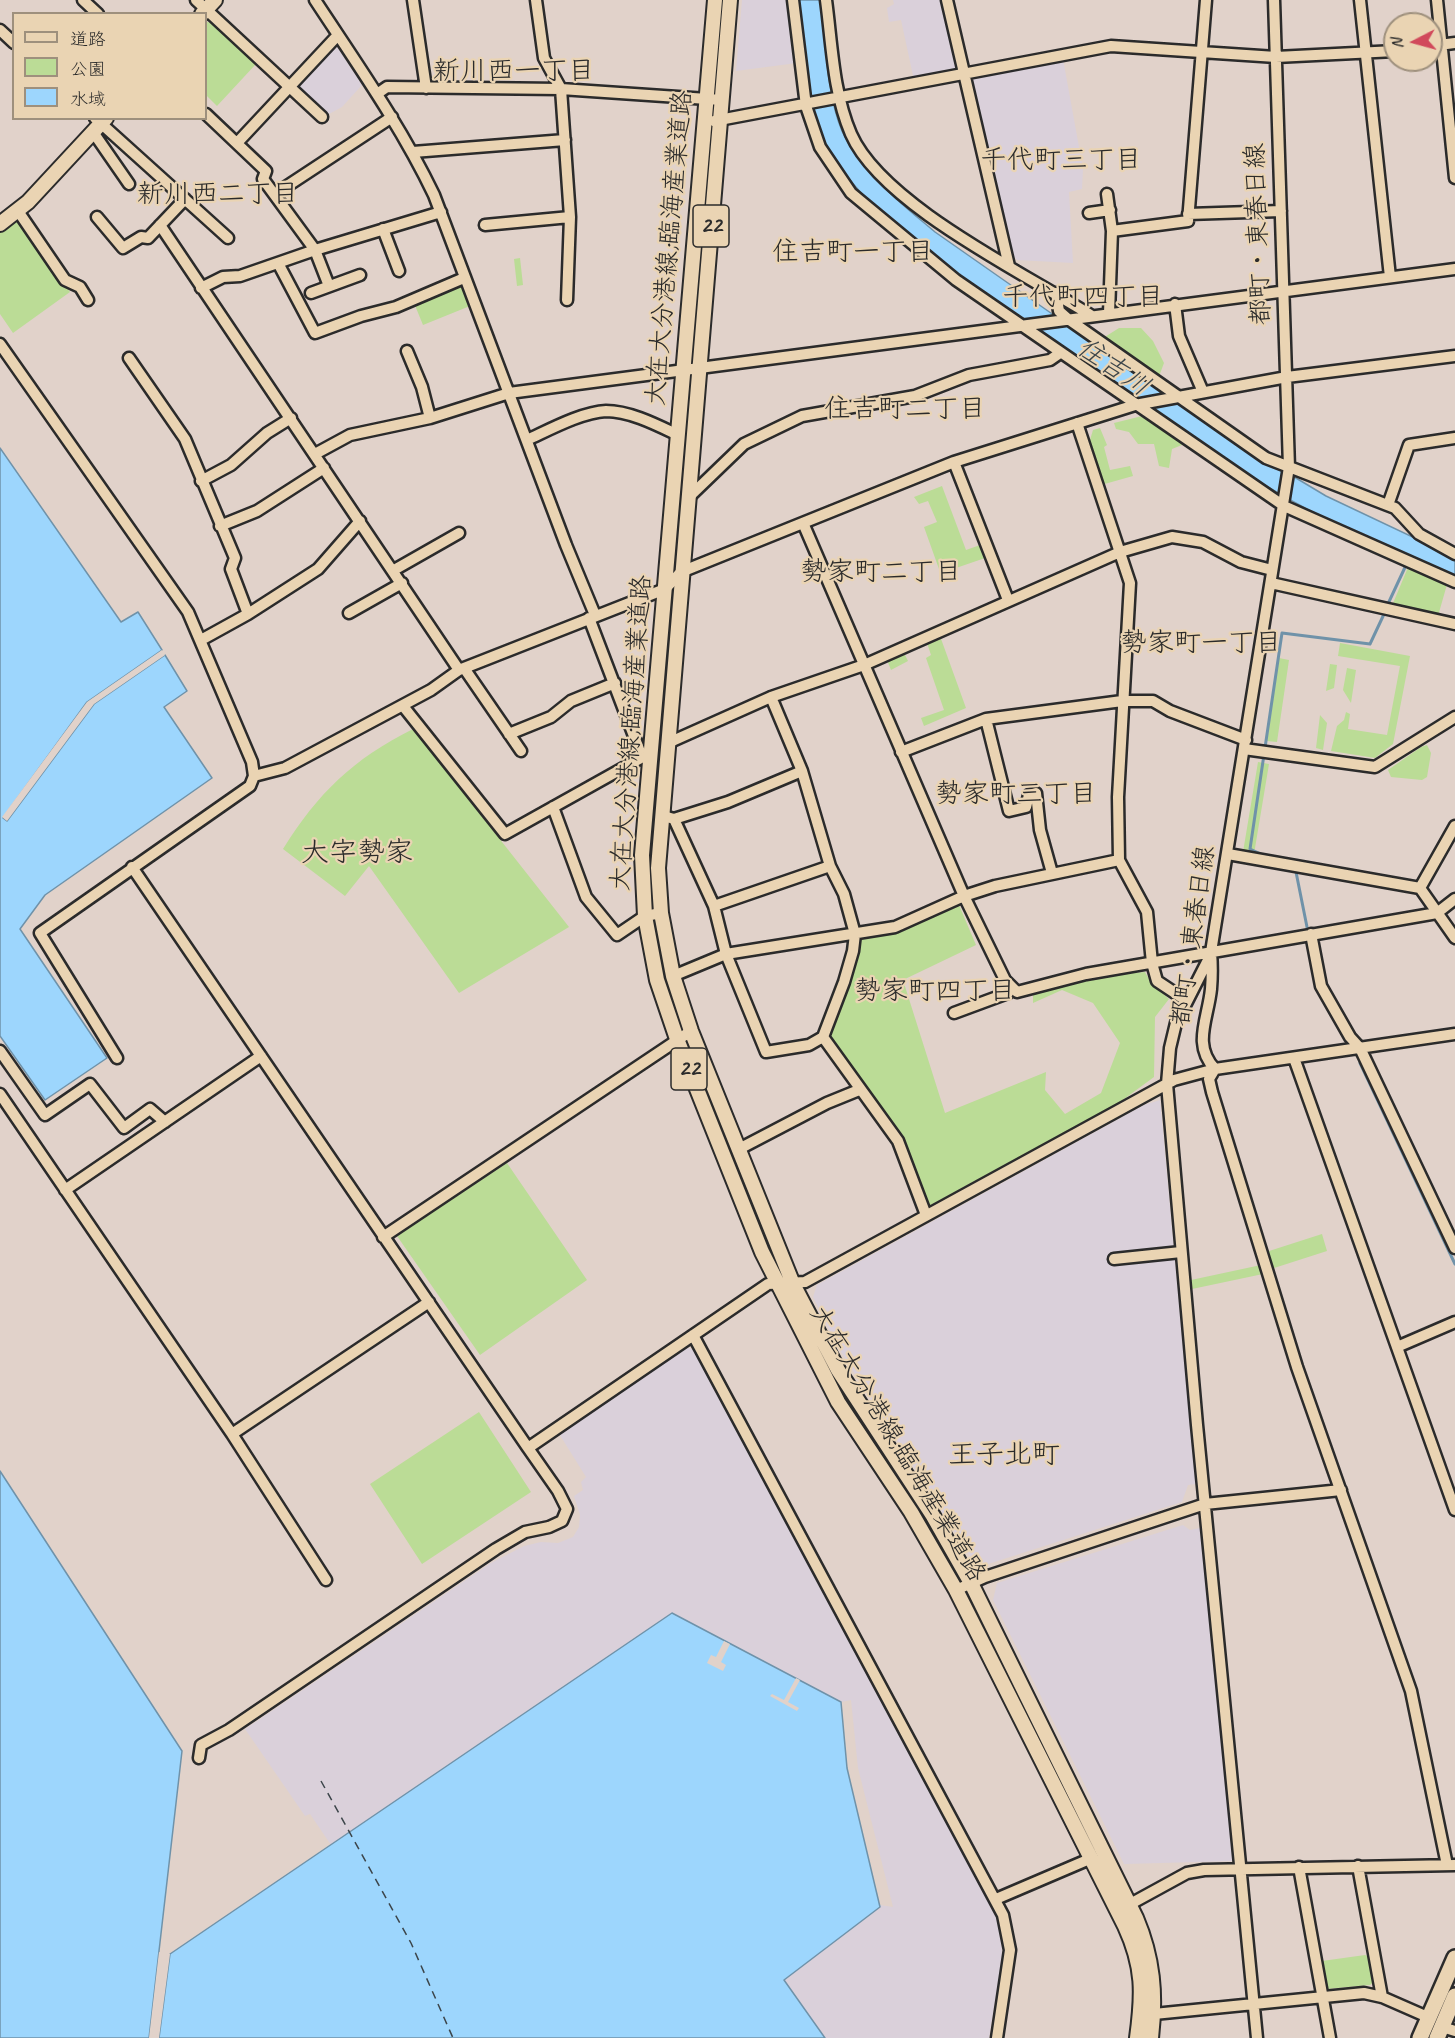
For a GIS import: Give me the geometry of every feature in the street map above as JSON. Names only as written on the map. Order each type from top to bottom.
[{"type":"highway","points":[[1441,2029],[1455,1958]]},
{"type":"highway","points":[[1420,2038],[1441,2029],[1455,1996]]},
{"type":"main road","name":"大在大分港線;臨海産業道路","points":[[715,0],[665,589],[646,755],[642,855],[645,916],[657,980],[677,1039],[776,1282],[838,1402],[911,1512],[956,1590],[1092,1858],[1143,1934],[1153,1968],[1154,2014],[1151,2038]]},
{"type":"main road","name":"大在大分港線;臨海産業道路","points":[[730,0],[700,368],[686,500],[668,743],[668,817],[658,868],[661,913],[673,976],[691,1031],[793,1284],[838,1370],[933,1516],[971,1583],[1124,1907],[1141,1973],[1142,1998],[1137,2038]]},
{"type":"main road","points":[[0,224],[18,211],[99,123]]},
{"type":"street","points":[[83,0],[96,12]]},
{"type":"street","points":[[315,0],[413,152],[441,212],[615,683],[646,755],[505,834],[403,706]]},
{"type":"street","points":[[413,0],[426,88]]},
{"type":"street","points":[[525,0],[536,3],[544,58],[561,89],[570,217],[567,300]]},
{"type":"street","points":[[793,0],[808,105],[820,147],[851,192],[956,280],[1284,506],[1455,582]]},
{"type":"street","points":[[826,0],[837,99],[852,137],[892,186],[926,214],[1092,316]]},
{"type":"street","points":[[947,0],[1009,266]]},
{"type":"street","points":[[1112,231],[1188,221],[1206,0]]},
{"type":"street","name":"都町・東春日線","points":[[1274,0],[1289,467],[1211,952],[1211,988],[1203,1043],[1205,1058],[1215,1069],[1209,1079],[1212,1092],[1306,1393],[1411,1691],[1429,1787],[1451,1865]]},
{"type":"street","points":[[1360,0],[1389,277]]},
{"type":"street","points":[[205,6],[322,117]]},
{"type":"street","points":[[0,30],[12,41]]},
{"type":"street","points":[[237,144],[338,35]]},
{"type":"street","points":[[705,121],[720,122],[1111,46],[1276,57],[1383,52]]},
{"type":"street","points":[[1440,72],[1455,178]]},
{"type":"street","points":[[377,94],[387,87],[561,89],[722,100]]},
{"type":"street","points":[[207,115],[266,171],[263,179],[315,250],[329,286]]},
{"type":"street","points":[[275,194],[392,117]]},
{"type":"street","points":[[99,123],[129,184]]},
{"type":"street","points":[[99,123],[228,238]]},
{"type":"street","points":[[413,152],[565,140]]},
{"type":"street","points":[[1107,194],[1112,231],[1109,313]]},
{"type":"street","points":[[97,217],[123,249],[141,237],[148,238],[185,199]]},
{"type":"street","points":[[1089,213],[1110,210]]},
{"type":"street","points":[[18,211],[65,280],[80,287],[88,300]]},
{"type":"street","points":[[1188,214],[1281,211]]},
{"type":"street","points":[[201,288],[223,277],[240,276],[315,250],[441,212]]},
{"type":"street","points":[[484,225],[570,217]]},
{"type":"street","points":[[160,225],[461,669],[521,751]]},
{"type":"street","points":[[383,229],[399,272]]},
{"type":"street","points":[[278,263],[315,333],[361,316],[388,310],[464,278]]},
{"type":"street","points":[[315,454],[350,435],[430,418],[509,393],[1455,268]]},
{"type":"street","points":[[311,293],[360,275]]},
{"type":"street","points":[[1056,293],[1059,311],[1066,319],[1266,458],[1388,505],[1401,513],[1419,534],[1455,554]]},
{"type":"street","points":[[1175,304],[1179,336],[1203,392]]},
{"type":"street","points":[[388,310],[393,322]]},
{"type":"street","points":[[0,344],[173,590],[201,640],[252,762],[254,776],[250,786],[40,933],[117,1058]]},
{"type":"street","points":[[407,351],[422,387],[430,418]]},
{"type":"street","points":[[686,500],[744,444],[802,416],[915,396],[969,375],[1050,360],[1060,353]]},
{"type":"street","points":[[254,776],[285,768],[403,706],[461,669],[665,589],[681,572],[954,462],[1137,404],[1177,395],[1287,377],[1455,356]]},
{"type":"street","points":[[129,358],[185,440],[235,558],[231,568],[248,614]]},
{"type":"street","points":[[527,440],[572,420],[607,411],[642,419],[678,435]]},
{"type":"street","points":[[201,481],[231,465],[267,433],[291,418]]},
{"type":"street","points":[[1077,423],[1130,583],[1131,603],[1122,701],[1118,797],[1119,860],[1147,912],[1154,975],[1160,985],[1187,1001]]},
{"type":"street","points":[[1388,505],[1408,445],[1455,438]]},
{"type":"street","points":[[954,462],[1008,600]]},
{"type":"street","points":[[220,526],[257,511],[324,468]]},
{"type":"street","points":[[201,640],[248,614],[318,569],[360,521]]},
{"type":"street","points":[[803,523],[964,896],[1005,980],[1017,992],[1059,980],[1437,913],[1455,899]]},
{"type":"street","points":[[394,570],[459,533]]},
{"type":"street","points":[[668,743],[771,697],[864,665],[1120,552],[1172,537],[1203,542],[1241,562],[1272,570]]},
{"type":"street","points":[[349,613],[402,583]]},
{"type":"street","points":[[1270,583],[1455,624]]},
{"type":"street","points":[[509,734],[551,717],[571,701],[615,683]]},
{"type":"street","points":[[771,697],[802,771],[830,866],[844,894],[855,934],[847,971],[822,1037],[809,1045],[766,1052],[726,954],[714,906],[668,817],[728,802],[802,771]]},
{"type":"street","points":[[902,752],[986,719],[1122,701],[1153,701],[1170,711],[1245,744],[1375,767],[1455,717]]},
{"type":"street","points":[[986,719],[1009,811],[1026,807],[1029,795],[1036,793],[1040,830],[1052,873]]},
{"type":"street","points":[[553,807],[586,897],[617,935],[645,916],[661,913]]},
{"type":"street","points":[[1420,888],[1455,826]]},
{"type":"street","points":[[1228,854],[1420,888],[1455,938]]},
{"type":"street","points":[[673,976],[726,954],[895,927],[964,896],[1052,873],[1119,860]]},
{"type":"street","points":[[714,906],[830,866]]},
{"type":"street","points":[[132,867],[558,1491],[567,1509],[562,1521],[549,1527],[525,1532],[229,1730],[201,1745],[199,1758]]},
{"type":"street","points":[[1311,934],[1321,986],[1350,1037],[1360,1048],[1450,1226],[1455,1248]]},
{"type":"street","points":[[1211,952],[1187,1001],[1171,1041],[1167,1084],[1181,1252],[1257,2038]]},
{"type":"street","points":[[954,1012],[1008,993]]},
{"type":"street","points":[[383,1237],[691,1031]]},
{"type":"street","points":[[528,1448],[767,1285],[776,1282],[793,1284],[805,1282],[1187,1074],[1455,1034]]},
{"type":"street","points":[[822,1037],[898,1141],[926,1215]]},
{"type":"street","points":[[0,1051],[45,1115],[90,1084],[124,1128],[150,1109],[165,1122]]},
{"type":"street","points":[[65,1190],[261,1056]]},
{"type":"street","points":[[1294,1058],[1397,1347],[1450,1482],[1455,1510]]},
{"type":"street","points":[[739,1149],[827,1103],[859,1090]]},
{"type":"street","points":[[0,1094],[232,1434],[326,1580]]},
{"type":"street","points":[[1114,1259],[1181,1252]]},
{"type":"street","points":[[232,1434],[429,1302]]},
{"type":"street","points":[[1397,1347],[1455,1322]]},
{"type":"street","points":[[693,1335],[996,1899],[1007,1926],[1010,1950],[997,2038]]},
{"type":"street","points":[[956,1590],[1205,1504],[1341,1490]]},
{"type":"street","points":[[996,1899],[1092,1858]]},
{"type":"street","points":[[1124,1907],[1187,1873],[1242,1868],[1451,1865]]},
{"type":"street","points":[[1358,1866],[1382,1997]]},
{"type":"street","points":[[1299,1867],[1330,2038]]},
{"type":"street","points":[[1154,2014],[1364,1993],[1382,1997],[1441,2029]]},
{"type":"shaded area","points":[[742,0],[789,0],[797,63],[736,71]]},
{"type":"shaded area","points":[[893,0],[942,0],[957,69],[955,72],[914,80],[901,20],[889,22],[887,8],[894,4]]},
{"type":"shaded area","points":[[332,45],[336,45],[362,85],[342,107],[329,114],[296,84]]},
{"type":"shaded area","points":[[1063,59],[1083,169],[1082,189],[1069,192],[1073,263],[1017,260],[1013,256],[972,79]]},
{"type":"shaded area","points":[[1160,1100],[1196,1484],[1188,1485],[1182,1502],[985,1565],[973,1561],[838,1347],[813,1297],[817,1285],[1144,1105]]},
{"type":"shaded area","points":[[686,1347],[696,1351],[1001,1921],[1002,1960],[989,2038],[825,2038],[783,1980],[880,1905],[893,1907],[858,1768],[851,1700],[841,1702],[672,1613],[331,1845],[310,1814],[305,1816],[245,1729],[491,1563],[524,1546],[541,1542],[558,1543],[573,1537],[579,1527],[580,1515],[574,1496],[583,1490],[581,1482],[586,1477],[558,1432]]},
{"type":"shaded area","points":[[1183,1525],[1190,1530],[1200,1528],[1235,1861],[1124,1864],[993,1600],[997,1583]]},
{"type":"green space","points":[[207,22],[212,23],[256,64],[217,106],[207,96]]},
{"type":"green space","points":[[16,219],[19,220],[70,292],[13,333],[0,314],[0,231]]},
{"type":"green space","points":[[520,258],[523,285],[517,286],[514,259]]},
{"type":"green space","points":[[459,285],[463,287],[470,306],[423,325],[414,303]]},
{"type":"green space","points":[[1119,328],[1141,328],[1153,341],[1164,363],[1158,379],[1100,340]]},
{"type":"green space","points":[[1146,415],[1180,438],[1182,445],[1172,449],[1169,468],[1159,466],[1154,444],[1138,444],[1129,432],[1116,429],[1114,423]]},
{"type":"green space","points":[[1100,428],[1107,445],[1104,447],[1110,470],[1130,466],[1133,476],[1101,485],[1087,450],[1093,430]]},
{"type":"green space","points":[[942,486],[966,550],[983,544],[988,557],[956,568],[939,569],[924,527],[937,522],[928,501],[919,504],[914,497]]},
{"type":"green space","points":[[1409,565],[1448,581],[1438,616],[1391,608]]},
{"type":"green space","points":[[940,636],[966,708],[924,726],[921,718],[944,710],[926,658],[931,655],[927,643]]},
{"type":"green space","points":[[1340,643],[1410,656],[1393,744],[1375,758],[1331,751],[1337,726],[1344,720],[1346,712],[1350,714],[1348,729],[1387,735],[1400,666],[1338,656]]},
{"type":"green space","points":[[904,653],[908,661],[891,670],[887,660]]},
{"type":"green space","points":[[1279,658],[1289,660],[1277,742],[1267,741]]},
{"type":"green space","points":[[1330,664],[1337,665],[1334,688],[1326,691]]},
{"type":"green space","points":[[1347,668],[1356,670],[1351,703],[1343,690]]},
{"type":"green space","points":[[1320,715],[1327,723],[1323,750],[1316,748]]},
{"type":"green space","points":[[413,729],[569,927],[459,993],[369,866],[345,896],[283,849],[310,811],[339,779],[372,753]]},
{"type":"green space","points":[[1427,745],[1431,753],[1427,777],[1422,780],[1391,777],[1388,770]]},
{"type":"green space","points":[[1258,762],[1269,764],[1254,854],[1243,852]]},
{"type":"green space","points":[[959,905],[976,945],[903,980],[945,1113],[1046,1072],[1045,1090],[1065,1114],[1101,1093],[1120,1043],[1093,1003],[1062,990],[1033,1003],[1033,991],[1090,977],[1145,972],[1152,984],[1169,999],[1155,1017],[1154,1077],[1120,1102],[927,1207],[902,1139],[825,1037],[857,937],[897,929]]},
{"type":"green space","points":[[507,1163],[587,1280],[480,1355],[397,1236]]},
{"type":"green space","points":[[1322,1234],[1327,1251],[1271,1269],[1266,1252]]},
{"type":"green space","points":[[1261,1265],[1263,1274],[1192,1289],[1191,1280]]},
{"type":"green space","points":[[479,1412],[531,1492],[422,1564],[370,1484]]},
{"type":"green space","points":[[1365,1955],[1371,1958],[1374,1982],[1370,1985],[1327,1989],[1322,1961]]},
{"type":"water","name":"住吉川","points":[[799,0],[821,0],[827,67],[842,131],[859,160],[896,199],[935,232],[1231,439],[1326,496],[1455,557],[1455,579],[1323,518],[1233,465],[1162,418],[915,243],[864,197],[843,171],[826,144],[809,92]]},
{"type":"water","points":[[0,448],[121,622],[138,612],[162,650],[87,702],[3,818],[7,821],[94,704],[165,655],[187,691],[164,707],[212,778],[45,895],[20,929],[107,1058],[45,1100],[0,1036]]},
{"type":"water","points":[[0,1471],[182,1751],[149,2038],[0,2038]]},
{"type":"water","points":[[672,1613],[841,1702],[847,1768],[880,1907],[784,1980],[825,2038],[159,2038],[170,1954]]},
{"type":"pier","points":[[162,650],[165,655],[94,704],[7,821],[2,817],[87,702]]},
{"type":"pier","points":[[724,1641],[730,1644],[721,1662],[726,1665],[723,1671],[707,1663],[711,1655],[716,1657]]},
{"type":"pier","points":[[796,1678],[800,1680],[788,1702],[799,1708],[797,1711],[770,1696],[772,1694],[784,1700]]},
{"type":"pier","points":[[159,1952],[162,1953],[152,2038],[149,2038]]},
{"type":"pier","points":[[167,1954],[170,1954],[159,2038],[156,2038]]},
{"type":"waterway","points":[[1387,606],[1407,563]]},
{"type":"waterway","points":[[1263,855],[1250,849],[1282,633],[1370,644],[1385,612]]},
{"type":"waterway","points":[[1293,870],[1296,872],[1308,932]]},
{"type":"waterway","points":[[1360,1063],[1455,1264]]},
{"type":"ferry route","points":[[321,1781],[411,1943],[453,2038]]},
{"type":"district","name":"新川西一丁目","points":[[514,72]]},
{"type":"district","name":"千代町三丁目","points":[[1061,161]]},
{"type":"district","name":"新川西二丁目","points":[[218,195]]},
{"type":"district","name":"住吉町一丁目","points":[[853,253]]},
{"type":"district","name":"千代町四丁目","points":[[1083,298]]},
{"type":"district","name":"住吉町二丁目","points":[[905,410]]},
{"type":"district","name":"勢家町二丁目","points":[[881,573]]},
{"type":"district","name":"勢家町一丁目","points":[[1201,644]]},
{"type":"district","name":"勢家町三丁目","points":[[1016,795]]},
{"type":"district","name":"大字勢家","points":[[357,854]]},
{"type":"district","name":"勢家町四丁目","points":[[935,992]]},
{"type":"district","name":"王子北町","points":[[1004,1456]]}]
